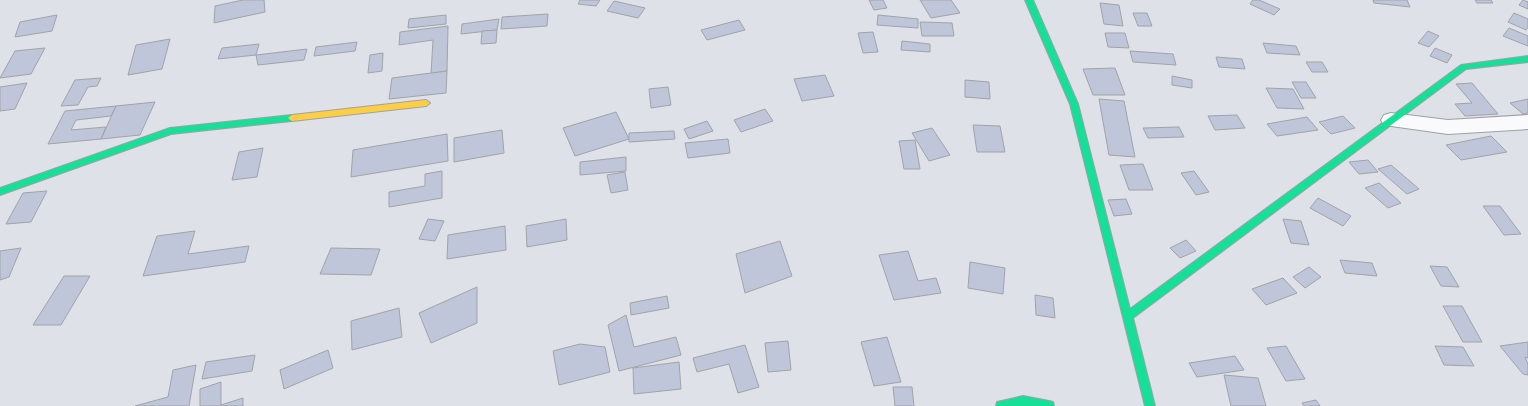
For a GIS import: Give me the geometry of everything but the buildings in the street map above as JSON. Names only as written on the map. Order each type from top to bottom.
[{"type":"street","points":[[1029,0],[1074,104],[1150,406]]},
{"type":"street","points":[[1127,317],[1464,67],[1528,60]]},
{"type":"street","points":[[0,192],[170,131],[426,103]]},
{"type":"street","points":[[1392,120],[1448,127],[1528,122]]},
{"type":"street","points":[[1001,406],[1023,401],[1049,406]]},
{"type":"traffic: fast","points":[[1029,0],[1074,104],[1150,406]]},
{"type":"traffic: fast","points":[[1127,317],[1464,67],[1528,59]]},
{"type":"traffic: fast","points":[[0,192],[170,131],[292,118]]},
{"type":"traffic: fast","points":[[1001,406],[1023,401],[1049,406]]},
{"type":"traffic: slow","points":[[292,118],[426,103]]}]
